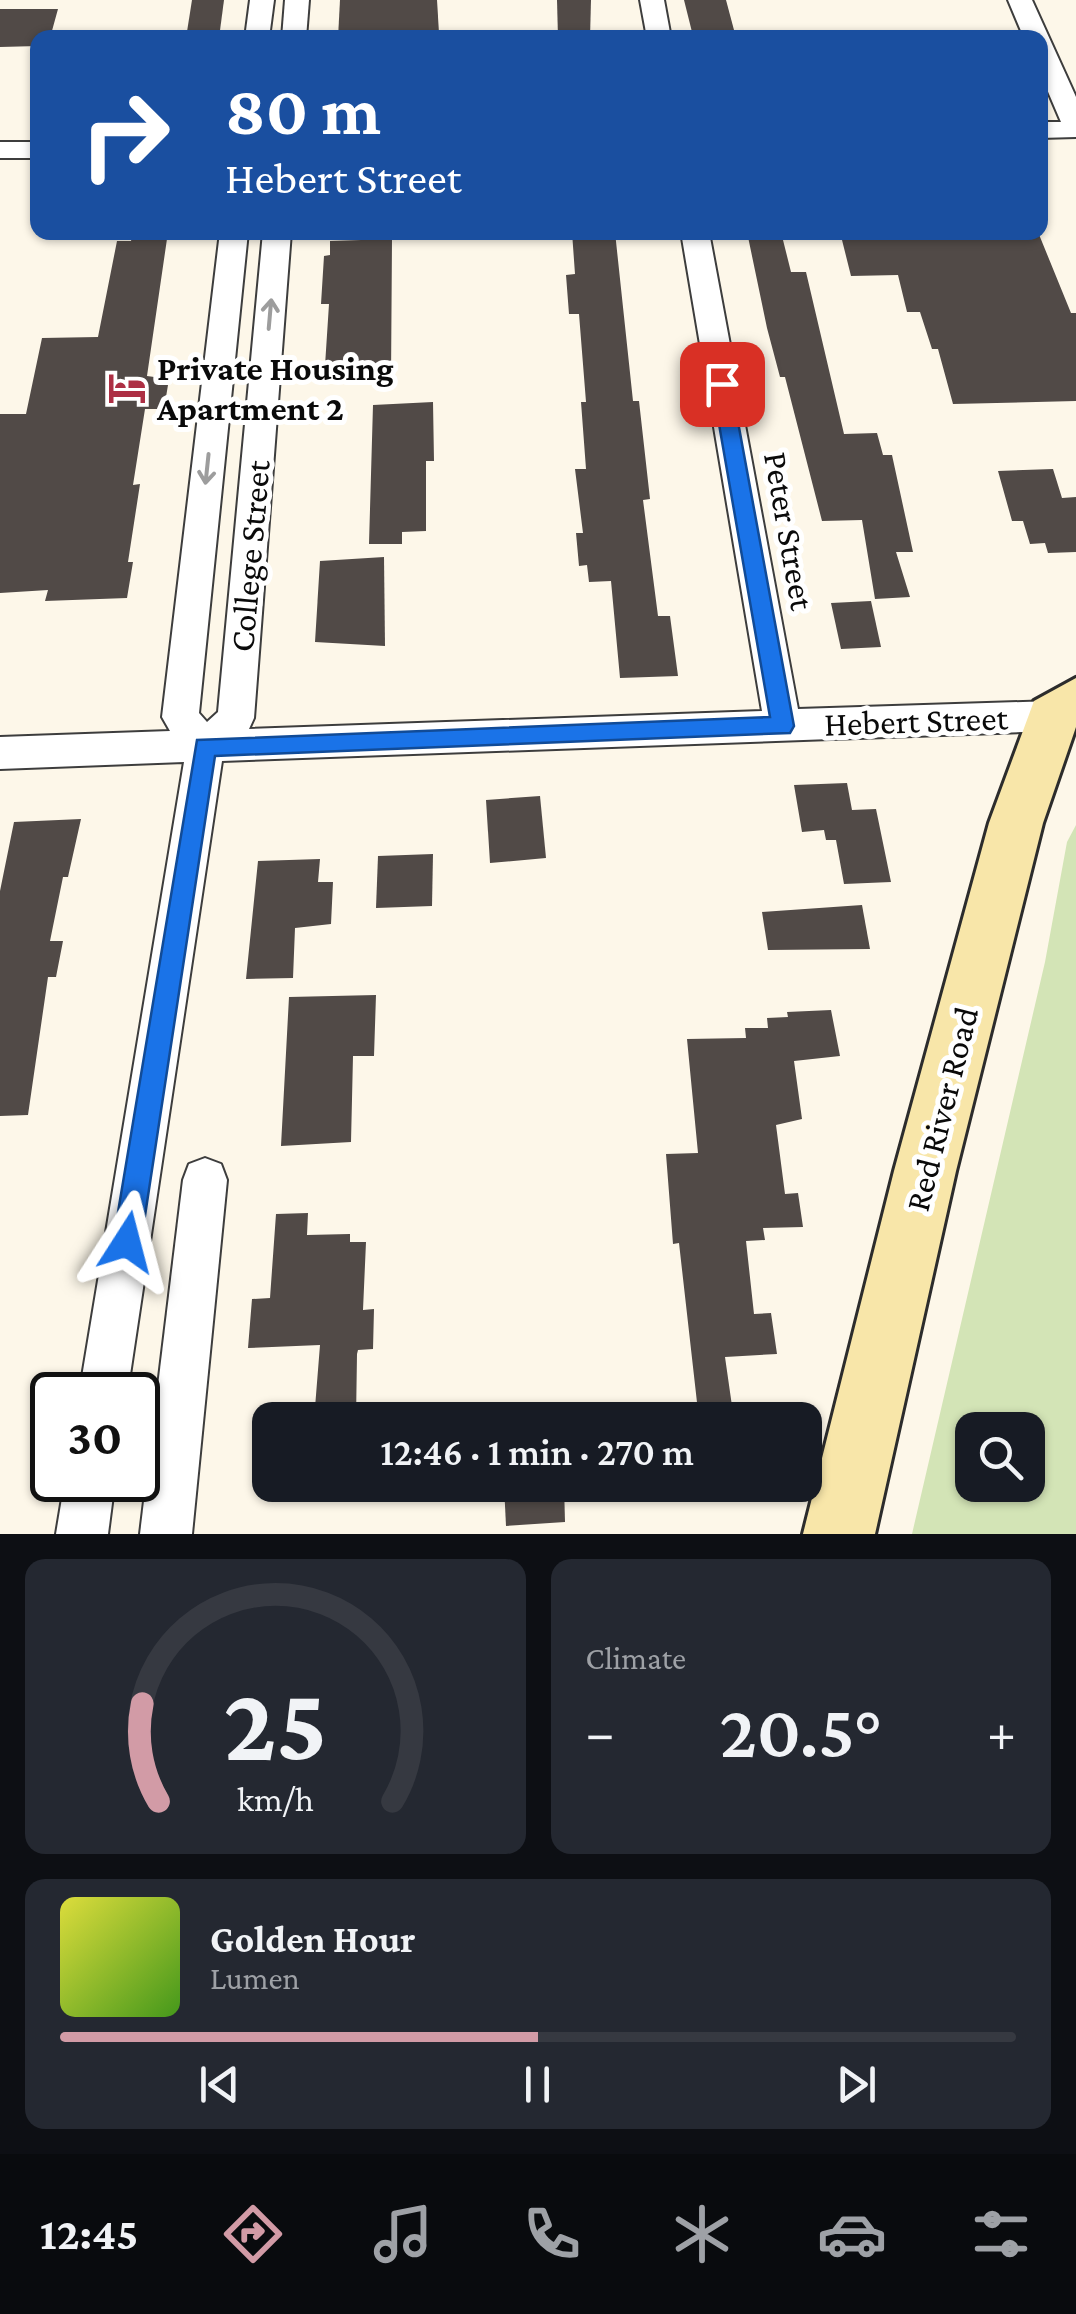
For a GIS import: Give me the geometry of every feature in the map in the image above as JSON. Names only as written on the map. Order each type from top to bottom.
[{"type":"main road","name":"Red River Road","points":[[839,1534],[940,1113],[1016,823],[1064,708]]},
{"type":"street","points":[[258,30],[262,0]]},
{"type":"street","points":[[295,30],[297,0]]},
{"type":"street","points":[[652,0],[658,30]]},
{"type":"street","points":[[1020,0],[1033,30]]},
{"type":"street","points":[[1048,63],[1076,128],[1048,130]]},
{"type":"street","points":[[0,150],[30,150]]},
{"type":"street","name":"College Street","points":[[233,240],[180,717],[205,746],[236,718],[276,240]]},
{"type":"street","name":"Peter Street","points":[[696,240],[782,726]]},
{"type":"street","name":"Hebert Street","points":[[0,753],[782,726],[1064,708]]},
{"type":"street","points":[[108,1372],[205,746]]},
{"type":"street","points":[[166,1534],[205,1180]]},
{"type":"street","points":[[82,1534],[87,1502]]},
{"type":"green space","points":[[1076,825],[1076,1534],[912,1534],[1045,962],[1067,842]]},
{"type":"building","points":[[192,0],[224,0],[220,30],[187,30]]},
{"type":"building","points":[[340,0],[437,0],[439,30],[338,30]]},
{"type":"building","points":[[557,0],[591,0],[590,30],[558,30]]},
{"type":"building","points":[[684,0],[726,0],[734,30],[692,30]]},
{"type":"building","points":[[0,9],[58,9],[52,30],[30,30],[30,46],[0,47]]},
{"type":"building","points":[[167,240],[147,376],[169,379],[164,409],[145,409],[133,485],[140,484],[128,562],[133,562],[127,598],[45,601],[48,590],[0,593],[0,414],[26,414],[42,338],[98,337],[117,241]]},
{"type":"building","points":[[392,240],[391,379],[324,381],[329,304],[321,304],[324,256],[330,255],[330,241]]},
{"type":"building","points":[[573,240],[616,240],[633,401],[639,401],[650,499],[643,500],[658,616],[670,616],[678,676],[620,678],[611,581],[589,582],[587,565],[579,566],[576,533],[583,533],[575,469],[586,469],[581,402],[586,402],[579,314],[569,314],[566,275],[575,274]]},
{"type":"building","points":[[749,240],[783,240],[791,272],[806,272],[844,434],[877,433],[883,455],[892,455],[913,552],[896,552],[910,597],[875,599],[862,520],[822,521],[785,377],[780,377]]},
{"type":"building","points":[[842,240],[1041,240],[1071,313],[1076,313],[1076,401],[953,404],[938,349],[932,349],[920,312],[907,312],[898,275],[851,276]]},
{"type":"building","points":[[433,402],[434,461],[426,461],[426,531],[402,532],[402,544],[369,544],[373,405]]},
{"type":"building","points":[[1053,469],[1062,498],[1076,497],[1076,552],[1048,553],[1045,543],[1030,544],[1023,521],[1012,521],[998,471]]},
{"type":"building","points":[[384,557],[385,646],[315,642],[320,561]]},
{"type":"building","points":[[871,601],[881,647],[841,649],[831,603]]},
{"type":"building","points":[[847,783],[852,810],[876,809],[891,882],[844,884],[836,840],[826,840],[824,830],[802,832],[794,785]]},
{"type":"building","points":[[540,796],[546,858],[490,863],[486,800]]},
{"type":"building","points":[[81,819],[68,877],[63,877],[50,941],[63,941],[56,977],[48,977],[28,1115],[0,1116],[0,891],[14,822]]},
{"type":"building","points":[[433,854],[432,906],[376,908],[378,856]]},
{"type":"building","points":[[320,859],[318,882],[333,882],[331,924],[295,928],[293,978],[246,979],[258,861]]},
{"type":"building","points":[[862,905],[870,949],[768,950],[762,912]]},
{"type":"building","points":[[376,995],[374,1056],[353,1056],[351,1142],[281,1146],[289,997]]},
{"type":"building","points":[[831,1010],[840,1056],[794,1061],[802,1119],[776,1125],[785,1194],[798,1193],[803,1227],[763,1228],[765,1240],[746,1241],[754,1314],[771,1313],[777,1354],[725,1357],[731,1402],[697,1402],[679,1243],[673,1244],[666,1154],[698,1153],[687,1039],[746,1038],[745,1028],[768,1028],[767,1018],[788,1017],[787,1012]]},
{"type":"building","points":[[308,1213],[307,1235],[350,1234],[350,1242],[366,1242],[363,1310],[374,1309],[373,1349],[358,1350],[356,1402],[315,1402],[320,1345],[248,1348],[252,1299],[270,1298],[276,1214]]},
{"type":"building","points":[[505,1502],[564,1502],[565,1522],[506,1526]]},
{"type":"place","name":"Private Housing Apartment 2","points":[[127,388]]},
{"type":"route","points":[[127,1242],[205,746],[782,726],[722,384]]}]
